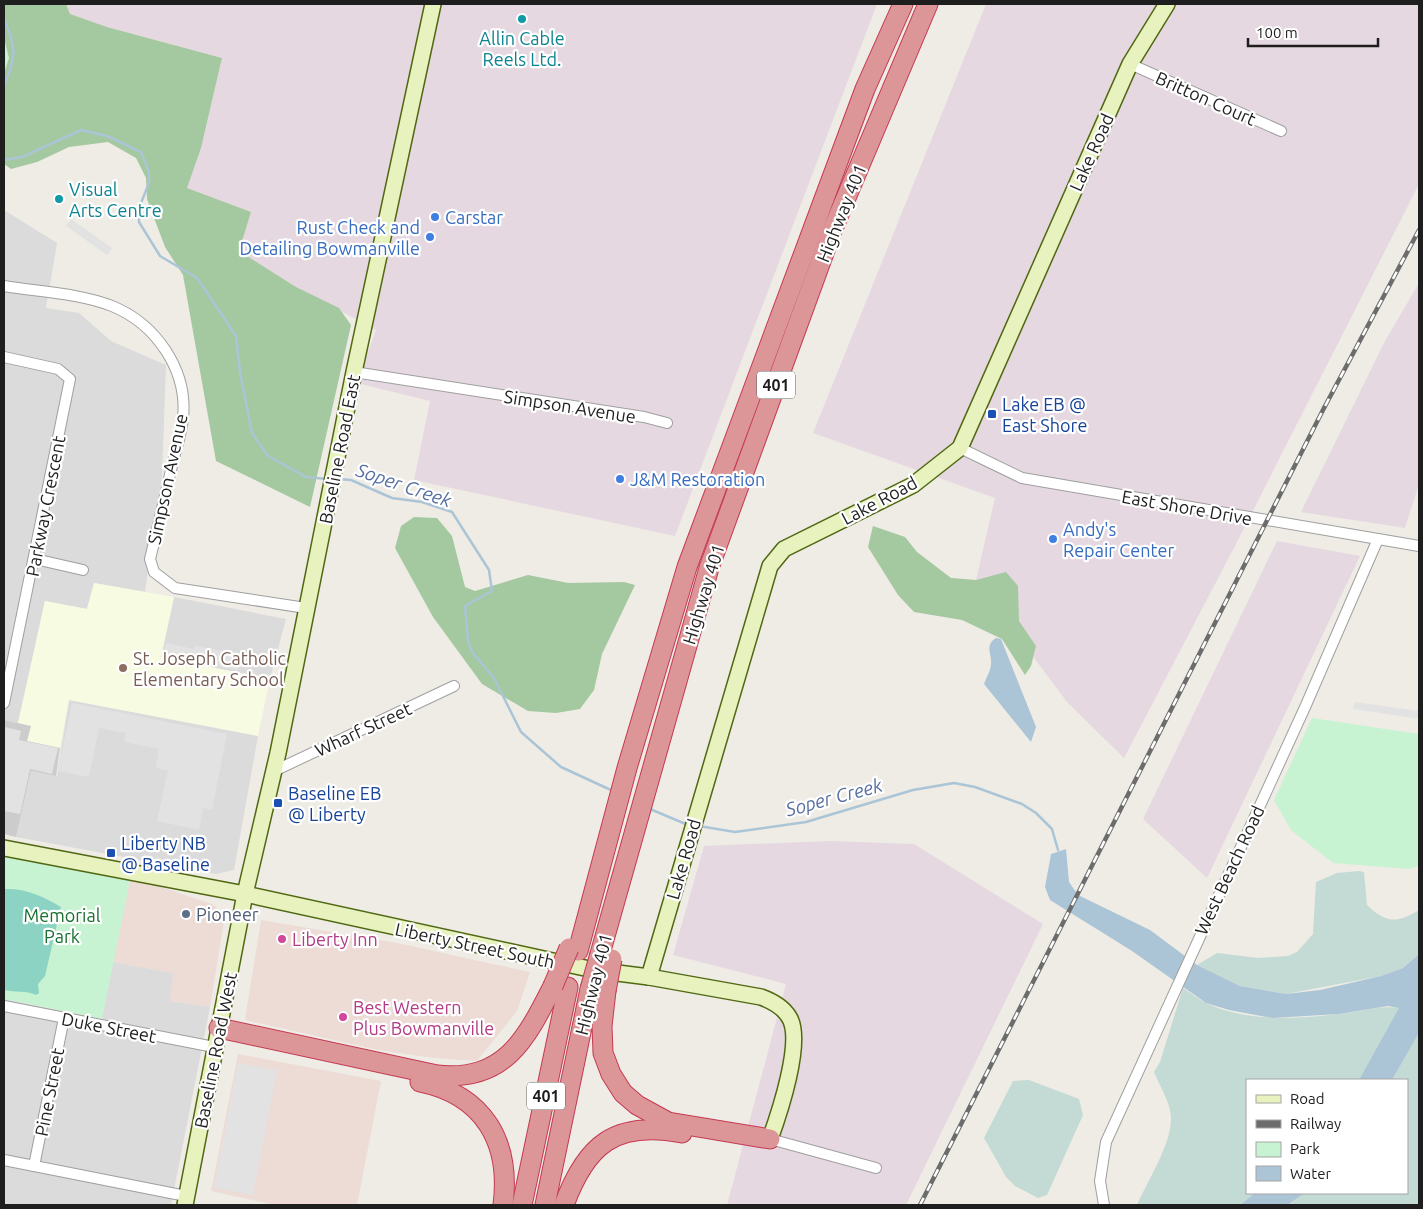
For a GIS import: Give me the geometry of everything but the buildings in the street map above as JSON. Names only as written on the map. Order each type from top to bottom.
[{"type":"highway","name":"Highway 401","points":[[522,1205],[560,986],[574,950],[602,834],[616,807],[687,567],[865,89],[903,4]]},
{"type":"highway","name":"Highway 401","points":[[545,1205],[606,957],[633,835],[709,568],[832,231],[928,4]]},
{"type":"highway","points":[[216,1038],[437,1074],[464,1076],[489,1068],[512,1053],[531,1031],[560,986]]},
{"type":"highway","points":[[598,990],[603,1053],[611,1074],[622,1093],[637,1105],[668,1122],[770,1139]]},
{"type":"highway","points":[[216,1038],[432,1084],[458,1095],[480,1112],[495,1135],[503,1164],[503,1205]]},
{"type":"highway","points":[[564,1205],[575,1177],[589,1155],[607,1140],[632,1131],[667,1130],[751,1146],[759,1145],[770,1139]]},
{"type":"street","name":"Baseline Road East","points":[[245,894],[433,4]]},
{"type":"street","name":"Lake Road","points":[[649,977],[770,566],[784,549],[913,485],[960,448],[1130,64],[1167,4]]},
{"type":"street","name":"Britton Court","points":[[1130,64],[1281,131]]},
{"type":"street","name":"Simpson Avenue","points":[[4,286],[60,294],[111,306],[144,324],[160,341],[171,357],[180,379],[183,418],[150,559],[154,572],[175,588],[306,608]]},
{"type":"street","name":"Parkway Crescent","points":[[4,357],[58,369],[70,379],[35,559],[4,703]]},
{"type":"street","name":"Simpson Avenue","points":[[354,372],[644,417],[666,423]]},
{"type":"street","name":"East Shore Drive","points":[[960,448],[1022,478],[1419,546]]},
{"type":"street","name":"West Beach Road","points":[[1104,1205],[1100,1181],[1106,1142],[1172,993],[1306,705],[1378,539]]},
{"type":"street","points":[[35,559],[83,570]]},
{"type":"street","name":"Wharf Street","points":[[272,772],[454,686]]},
{"type":"street","name":"Liberty Street South","points":[[4,848],[245,894],[594,970],[649,977],[761,997],[773,1001],[790,1018],[794,1037],[789,1075],[780,1112],[770,1139]]},
{"type":"street","name":"Baseline Road West","points":[[185,1201],[245,894]]},
{"type":"street","name":"Duke Street","points":[[4,1006],[64,1018],[216,1038]]},
{"type":"street","name":"Pine Street","points":[[34,1166],[64,1018]]},
{"type":"street","points":[[770,1139],[876,1168]]},
{"type":"street","points":[[4,1160],[185,1201]]},
{"type":"shaded area","points":[[66,4],[877,4],[675,536],[414,480],[430,401],[357,383],[376,330],[296,287],[238,251],[251,212],[186,188],[201,148],[222,58],[107,27],[70,14]]},
{"type":"shaded area","points":[[986,4],[1419,4],[1419,184],[1237,542],[1124,758],[1067,702],[976,580],[995,498],[813,433]]},
{"type":"shaded area","points":[[4,210],[57,243],[46,308],[79,313],[111,341],[166,365],[162,477],[145,592],[94,583],[87,609],[45,601],[18,723],[4,720]]},
{"type":"shaded area","points":[[71,219],[112,248],[107,255],[66,226]]},
{"type":"shaded area","points":[[1419,283],[1419,484],[1405,528],[1301,512],[1385,341]]},
{"type":"shaded area","points":[[1277,541],[1360,556],[1207,878],[1143,819]]},
{"type":"shaded area","name":"St. Joseph Catholic Elementary School","points":[[94,583],[174,597],[161,657],[270,679],[258,736],[69,700],[60,748],[27,741],[30,726],[18,723],[45,601],[87,609]]},
{"type":"shaded area","points":[[174,597],[286,619],[270,679],[161,657]]},
{"type":"shaded area","points":[[166,643],[194,649],[195,646],[242,654],[238,670],[164,656]]},
{"type":"shaded area","points":[[69,700],[258,736],[234,870],[216,874],[16,837],[31,771],[57,776]]},
{"type":"shaded area","points":[[1355,702],[1419,711],[1419,719],[1353,709]]},
{"type":"shaded area","points":[[72,703],[227,734],[212,810],[203,808],[199,830],[157,821],[168,770],[156,768],[159,749],[124,742],[126,733],[99,728],[89,777],[58,771]]},
{"type":"shaded area","points":[[4,720],[31,726],[27,741],[60,748],[56,776],[31,771],[16,837],[4,834]]},
{"type":"shaded area","points":[[4,727],[21,731],[19,740],[58,748],[52,774],[30,769],[20,814],[4,811]]},
{"type":"shaded area","points":[[830,841],[914,844],[1043,924],[906,1205],[727,1205],[786,984],[673,955],[704,846]]},
{"type":"shaded area","points":[[1364,872],[1367,905],[1380,915],[1392,920],[1404,918],[1419,910],[1419,954],[1403,968],[1381,976],[1286,994],[1240,986],[1197,965],[1217,953],[1258,958],[1288,956],[1297,952],[1313,934],[1316,882],[1337,873]]},
{"type":"shaded area","points":[[130,880],[146,882],[212,904],[225,915],[210,1007],[170,1001],[173,973],[113,962]]},
{"type":"shaded area","points":[[4,889],[34,894],[61,907],[45,976],[38,984],[39,993],[36,995],[4,990]]},
{"type":"shaded area","points":[[261,920],[397,943],[530,972],[517,1011],[477,1061],[434,1058],[378,1050],[245,1020]]},
{"type":"shaded area","points":[[113,962],[174,973],[170,1001],[210,1007],[171,1205],[4,1205],[4,999],[101,1019]]},
{"type":"shaded area","points":[[1183,988],[1203,1001],[1221,1009],[1271,1018],[1339,1014],[1377,1008],[1400,1008],[1360,1079],[1246,1079],[1246,1194],[1254,1194],[1240,1205],[1137,1205],[1163,1152],[1170,1129],[1171,1113],[1154,1072],[1160,1062]]},
{"type":"shaded area","points":[[1419,1033],[1419,1205],[1289,1205],[1304,1194],[1408,1194],[1408,1079],[1393,1079]]},
{"type":"shaded area","points":[[238,1054],[381,1081],[357,1205],[276,1205],[211,1191]]},
{"type":"shaded area","points":[[238,1063],[277,1070],[253,1195],[214,1188]]},
{"type":"shaded area","points":[[1029,1080],[1079,1099],[1083,1115],[1047,1195],[1038,1198],[1015,1186],[1006,1177],[984,1138],[1013,1081]]},
{"type":"green space","points":[[4,4],[66,4],[70,14],[107,27],[222,58],[201,148],[187,188],[251,212],[239,251],[296,287],[339,308],[351,325],[310,507],[216,461],[183,275],[165,247],[147,199],[146,178],[136,158],[108,142],[69,147],[37,162],[11,169],[4,164]]},
{"type":"green space","points":[[4,38],[9,58],[4,74]]},
{"type":"green space","points":[[414,517],[437,518],[452,536],[465,587],[475,591],[528,575],[568,583],[624,582],[635,585],[602,654],[594,690],[580,709],[556,713],[528,711],[482,684],[433,617],[395,548],[401,526]]},
{"type":"green space","points":[[873,526],[905,537],[917,552],[951,578],[976,580],[1006,572],[1018,586],[1019,621],[1036,646],[1031,666],[1025,675],[1002,639],[962,620],[914,612],[898,595],[868,547]]},
{"type":"green space","points":[[1312,718],[1419,734],[1419,866],[1410,869],[1333,863],[1291,830],[1274,800]]},
{"type":"green space","name":"Memorial Park","points":[[4,854],[130,880],[102,1019],[4,999]]},
{"type":"water","points":[[996,638],[1001,639],[1036,727],[1031,742],[984,684],[991,666],[989,647]]},
{"type":"water","points":[[1066,849],[1069,882],[1078,895],[1150,930],[1197,965],[1240,986],[1286,994],[1320,990],[1381,976],[1403,968],[1419,954],[1419,1033],[1393,1079],[1360,1079],[1399,1008],[1388,1006],[1339,1014],[1272,1018],[1229,1010],[1206,1003],[1132,951],[1050,900],[1045,887],[1051,854]]},
{"type":"water","points":[[1254,1194],[1304,1194],[1288,1205],[1240,1205]]},
{"type":"waterway","name":"Soper Creek","points":[[4,18],[13,45],[13,59],[4,86]]},
{"type":"waterway","name":"Soper Creek","points":[[4,160],[22,157],[81,130],[107,136],[141,152],[149,172],[149,183],[139,208],[139,222],[160,256],[197,278],[236,336],[240,372],[252,433],[268,456],[306,477],[328,479]]},
{"type":"waterway","name":"Soper Creek","points":[[338,479],[351,480],[392,498],[422,502],[452,512],[489,570],[492,591],[465,606],[468,641],[472,652],[494,678],[521,732],[561,767],[613,791]]},
{"type":"waterway","name":"Soper Creek","points":[[699,826],[735,832],[806,822],[913,790],[954,783],[975,787],[1022,804],[1036,813],[1052,829],[1058,850]]},
{"type":"waterway","name":"Soper Creek","points":[[650,809],[688,825]]},
{"type":"railway","points":[[920,1205],[1324,408],[1419,230]]},
{"type":"place","name":"Allin Cable Reels Ltd.","points":[[522,19]]},
{"type":"place","name":"Visual Arts Centre","points":[[59,199]]},
{"type":"place","name":"Carstar","points":[[435,217]]},
{"type":"place","name":"Rust Check and Detailing Bowmanville","points":[[430,237]]},
{"type":"place","name":"Lake EB @ East Shore","points":[[992,414]]},
{"type":"place","name":"J&M Restoration","points":[[620,479]]},
{"type":"place","name":"Andy's Repair Center","points":[[1053,539]]},
{"type":"place","name":"St. Joseph Catholic Elementary School","points":[[123,668]]},
{"type":"place","name":"Baseline EB @ Liberty","points":[[278,803]]},
{"type":"place","name":"Liberty NB @ Baseline","points":[[111,853]]},
{"type":"place","name":"Pioneer","points":[[186,914]]},
{"type":"place","name":"Liberty Inn","points":[[282,939]]},
{"type":"place","name":"Best Western Plus Bowmanville","points":[[343,1017]]}]
